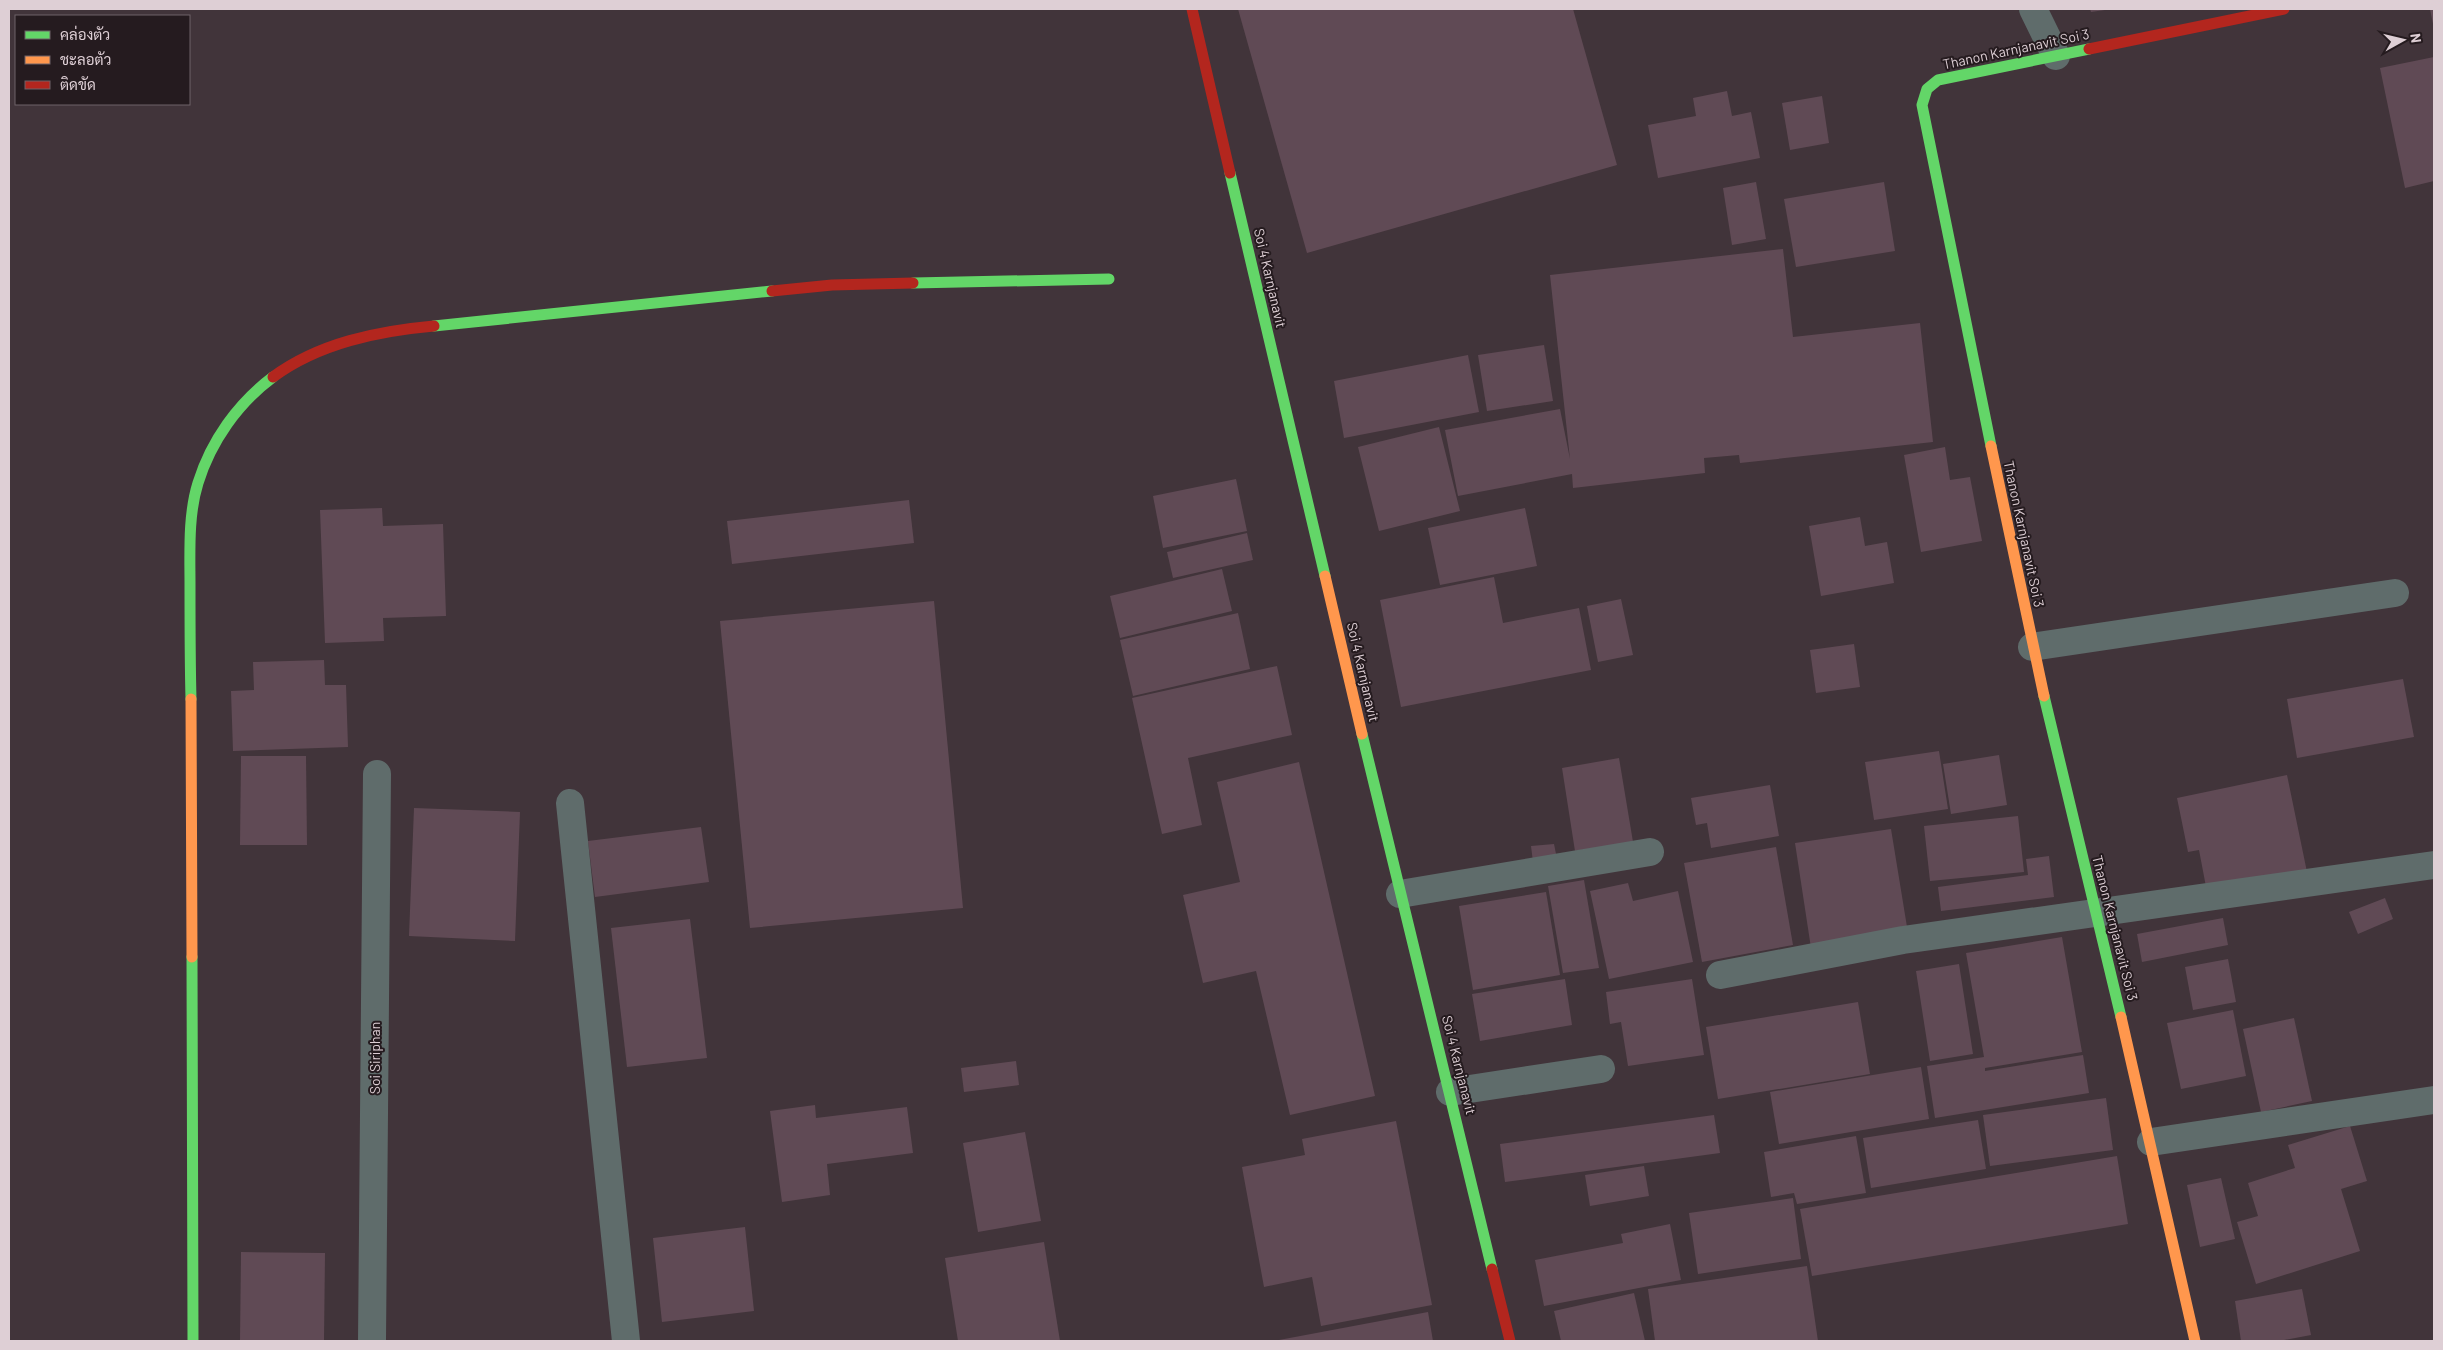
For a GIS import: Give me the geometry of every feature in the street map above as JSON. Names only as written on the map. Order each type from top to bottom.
[{"type":"street","name":"Soi 4 Karnjanavit","points":[[1192,9],[1400,894],[1510,1341]]},
{"type":"street","points":[[2034,9],[2056,56]]},
{"type":"street","name":"Thanon Karnjanavit Soi 3","points":[[2195,1341],[2151,1142],[2032,647],[1922,105],[1927,89],[1938,80],[2284,9]]},
{"type":"street","points":[[193,1341],[190,544],[198,486],[209,453],[234,413],[270,379],[321,351],[374,335],[420,327],[832,285],[1109,280]]},
{"type":"street","points":[[2032,647],[2395,593]]},
{"type":"street","name":"Soi Siriphan","points":[[372,1341],[377,774]]},
{"type":"street","points":[[570,803],[626,1341]]},
{"type":"street","points":[[1400,894],[1650,852]]},
{"type":"street","points":[[1720,975],[1903,940],[2434,865]]},
{"type":"street","points":[[1450,1092],[1601,1069]]},
{"type":"street","points":[[2151,1142],[2434,1100]]},
{"type":"building","points":[[1238,9],[1573,9],[1617,165],[1307,253]]},
{"type":"building","points":[[2090,9],[2104,9],[2105,10],[2091,12]]},
{"type":"building","points":[[2430,9],[2434,9],[2434,24],[2433,24]]},
{"type":"building","points":[[2434,57],[2434,181],[2405,188],[2380,68]]},
{"type":"building","points":[[1727,91],[1732,116],[1751,112],[1760,158],[1658,178],[1648,125],[1696,116],[1693,98]]},
{"type":"building","points":[[1822,96],[1829,143],[1790,150],[1782,103]]},
{"type":"building","points":[[1756,182],[1766,239],[1732,245],[1723,188]]},
{"type":"building","points":[[1884,182],[1895,251],[1796,267],[1784,199]]},
{"type":"building","points":[[1783,249],[1793,337],[1920,323],[1933,442],[1740,463],[1739,455],[1704,458],[1705,473],[1573,488],[1572,474],[1458,496],[1445,430],[1560,409],[1570,459],[1550,275]]},
{"type":"building","points":[[1544,345],[1553,401],[1487,411],[1478,355]]},
{"type":"building","points":[[1468,355],[1479,412],[1344,438],[1334,381]]},
{"type":"building","points":[[1439,427],[1460,511],[1379,531],[1358,447]]},
{"type":"building","points":[[1945,447],[1950,480],[1970,477],[1982,541],[1921,552],[1904,455]]},
{"type":"building","points":[[1236,479],[1247,531],[1163,548],[1153,496]]},
{"type":"building","points":[[909,500],[914,543],[732,564],[727,521]]},
{"type":"building","points":[[382,508],[383,526],[443,524],[446,616],[383,618],[384,641],[325,643],[320,510]]},
{"type":"building","points":[[1525,508],[1537,566],[1440,585],[1428,528]]},
{"type":"building","points":[[1860,517],[1865,546],[1887,542],[1894,583],[1821,596],[1809,526]]},
{"type":"building","points":[[1247,533],[1253,560],[1173,578],[1167,552]]},
{"type":"building","points":[[1222,569],[1232,611],[1120,638],[1110,596]]},
{"type":"building","points":[[1494,577],[1503,623],[1579,608],[1591,670],[1401,707],[1380,600]]},
{"type":"building","points":[[1621,599],[1633,655],[1598,662],[1587,606]]},
{"type":"building","points":[[934,601],[963,908],[750,928],[720,621]]},
{"type":"building","points":[[1238,613],[1250,669],[1133,696],[1120,640]]},
{"type":"building","points":[[1854,644],[1860,687],[1816,693],[1810,650]]},
{"type":"building","points":[[324,660],[325,685],[346,685],[348,747],[233,751],[231,691],[254,690],[253,662]]},
{"type":"building","points":[[1277,666],[1292,735],[1188,758],[1202,825],[1162,834],[1132,698]]},
{"type":"building","points":[[2403,679],[2414,737],[2297,758],[2287,699]]},
{"type":"building","points":[[1939,751],[1948,809],[1874,820],[1865,762]]},
{"type":"building","points":[[1999,755],[2007,805],[1951,814],[1943,764]]},
{"type":"building","points":[[241,756],[306,756],[307,845],[240,845]]},
{"type":"building","points":[[1619,758],[1633,842],[1575,851],[1562,768]]},
{"type":"building","points":[[1299,762],[1375,1096],[1290,1115],[1256,971],[1203,983],[1183,895],[1240,882],[1217,782]]},
{"type":"building","points":[[2287,775],[2307,872],[2207,892],[2199,850],[2188,852],[2177,798]]},
{"type":"building","points":[[1770,785],[1779,836],[1711,848],[1707,823],[1696,825],[1691,798]]},
{"type":"building","points":[[414,808],[520,812],[515,941],[409,936]]},
{"type":"building","points":[[2018,816],[2024,872],[1930,881],[1924,826]]},
{"type":"building","points":[[701,827],[709,882],[595,897],[588,841]]},
{"type":"building","points":[[1891,829],[1908,933],[1811,948],[1795,843]]},
{"type":"building","points":[[1554,844],[1557,859],[1533,862],[1531,846]]},
{"type":"building","points":[[1776,847],[1793,945],[1702,962],[1684,863]]},
{"type":"building","points":[[2049,856],[2054,897],[1941,911],[1938,887],[2028,875],[2026,859]]},
{"type":"building","points":[[1584,880],[1599,968],[1563,973],[1548,886]]},
{"type":"building","points":[[1628,883],[1633,901],[1678,891],[1693,962],[1609,979],[1590,891]]},
{"type":"building","points":[[1546,892],[1560,975],[1473,990],[1459,906]]},
{"type":"building","points":[[2385,898],[2393,919],[2358,934],[2349,912]]},
{"type":"building","points":[[2223,918],[2228,945],[2142,962],[2137,934]]},
{"type":"building","points":[[690,919],[707,1058],[627,1067],[611,928]]},
{"type":"building","points":[[2062,937],[2082,1052],[1985,1068],[1985,1071],[2083,1055],[2089,1093],[1935,1118],[1927,1066],[1984,1057],[1966,953]]},
{"type":"building","points":[[2228,959],[2236,1002],[2193,1010],[2185,967]]},
{"type":"building","points":[[1959,964],[1973,1054],[1930,1061],[1916,971]]},
{"type":"building","points":[[1565,979],[1572,1025],[1480,1041],[1472,994]]},
{"type":"building","points":[[1692,979],[1704,1055],[1628,1066],[1621,1022],[1610,1024],[1606,992]]},
{"type":"building","points":[[1858,1002],[1870,1074],[1718,1099],[1706,1027]]},
{"type":"building","points":[[2233,1010],[2246,1076],[2181,1089],[2167,1023]]},
{"type":"building","points":[[2294,1018],[2312,1101],[2261,1112],[2243,1029]]},
{"type":"building","points":[[1016,1061],[1019,1085],[964,1092],[961,1068]]},
{"type":"building","points":[[1921,1067],[1929,1119],[1779,1144],[1770,1092]]},
{"type":"building","points":[[2106,1098],[2113,1150],[1990,1166],[1983,1115]]},
{"type":"building","points":[[815,1105],[816,1118],[907,1107],[913,1153],[827,1164],[830,1195],[782,1202],[770,1111]]},
{"type":"building","points":[[1714,1115],[1720,1153],[1505,1182],[1500,1144]]},
{"type":"building","points":[[1978,1120],[1986,1169],[1871,1188],[1863,1138]]},
{"type":"building","points":[[1396,1121],[1432,1305],[1321,1326],[1312,1277],[1264,1287],[1242,1167],[1305,1155],[1302,1139]]},
{"type":"building","points":[[2350,1126],[2367,1181],[2341,1189],[2360,1251],[2256,1284],[2237,1222],[2258,1216],[2248,1183],[2295,1168],[2288,1145]]},
{"type":"building","points":[[1025,1132],[1041,1221],[978,1232],[963,1143]]},
{"type":"building","points":[[1856,1136],[1866,1193],[1797,1204],[1794,1193],[1771,1197],[1764,1152]]},
{"type":"building","points":[[2117,1156],[2128,1224],[1812,1276],[1800,1209]]},
{"type":"building","points":[[1644,1166],[1649,1196],[1590,1206],[1585,1175]]},
{"type":"building","points":[[2221,1178],[2235,1239],[2200,1247],[2187,1185]]},
{"type":"building","points":[[1793,1198],[1801,1259],[1698,1274],[1689,1213]]},
{"type":"building","points":[[1670,1224],[1681,1280],[1544,1306],[1535,1260],[1623,1243],[1621,1234]]},
{"type":"building","points":[[745,1227],[754,1311],[662,1322],[653,1238]]},
{"type":"building","points":[[1044,1242],[1060,1341],[958,1341],[945,1258]]},
{"type":"building","points":[[241,1252],[325,1253],[324,1341],[240,1341]]},
{"type":"building","points":[[1807,1266],[1818,1341],[1655,1341],[1648,1289]]},
{"type":"building","points":[[2302,1289],[2311,1335],[2279,1341],[2241,1341],[2235,1301]]},
{"type":"building","points":[[1634,1293],[1645,1341],[1561,1341],[1554,1311]]},
{"type":"building","points":[[1428,1312],[1433,1341],[1279,1341],[1279,1340]]},
{"type":"traffic: fast","points":[[1991,446],[1922,105],[1927,89],[1938,80],[2089,49]]},
{"type":"traffic: fast","points":[[1230,173],[1325,576]]},
{"type":"traffic: fast","points":[[913,283],[1109,279]]},
{"type":"traffic: fast","points":[[434,326],[772,291]]},
{"type":"traffic: fast","points":[[191,699],[190,547],[191,521],[198,483],[210,452],[227,424],[248,399],[273,377]]},
{"type":"traffic: fast","points":[[2044,696],[2121,1017]]},
{"type":"traffic: fast","points":[[1362,734],[1492,1269]]},
{"type":"traffic: fast","points":[[192,957],[193,1341]]},
{"type":"traffic: slow","points":[[1991,446],[2044,696]]},
{"type":"traffic: slow","points":[[1325,576],[1362,734]]},
{"type":"traffic: slow","points":[[191,699],[192,957]]},
{"type":"traffic: slow","points":[[2121,1017],[2195,1341]]},
{"type":"traffic: jam","points":[[1192,9],[1230,173]]},
{"type":"traffic: jam","points":[[2089,49],[2284,9]]},
{"type":"traffic: jam","points":[[772,291],[832,285],[913,283]]},
{"type":"traffic: jam","points":[[273,377],[291,365],[329,347],[371,335],[434,326]]},
{"type":"traffic: jam","points":[[1492,1269],[1510,1341]]}]
